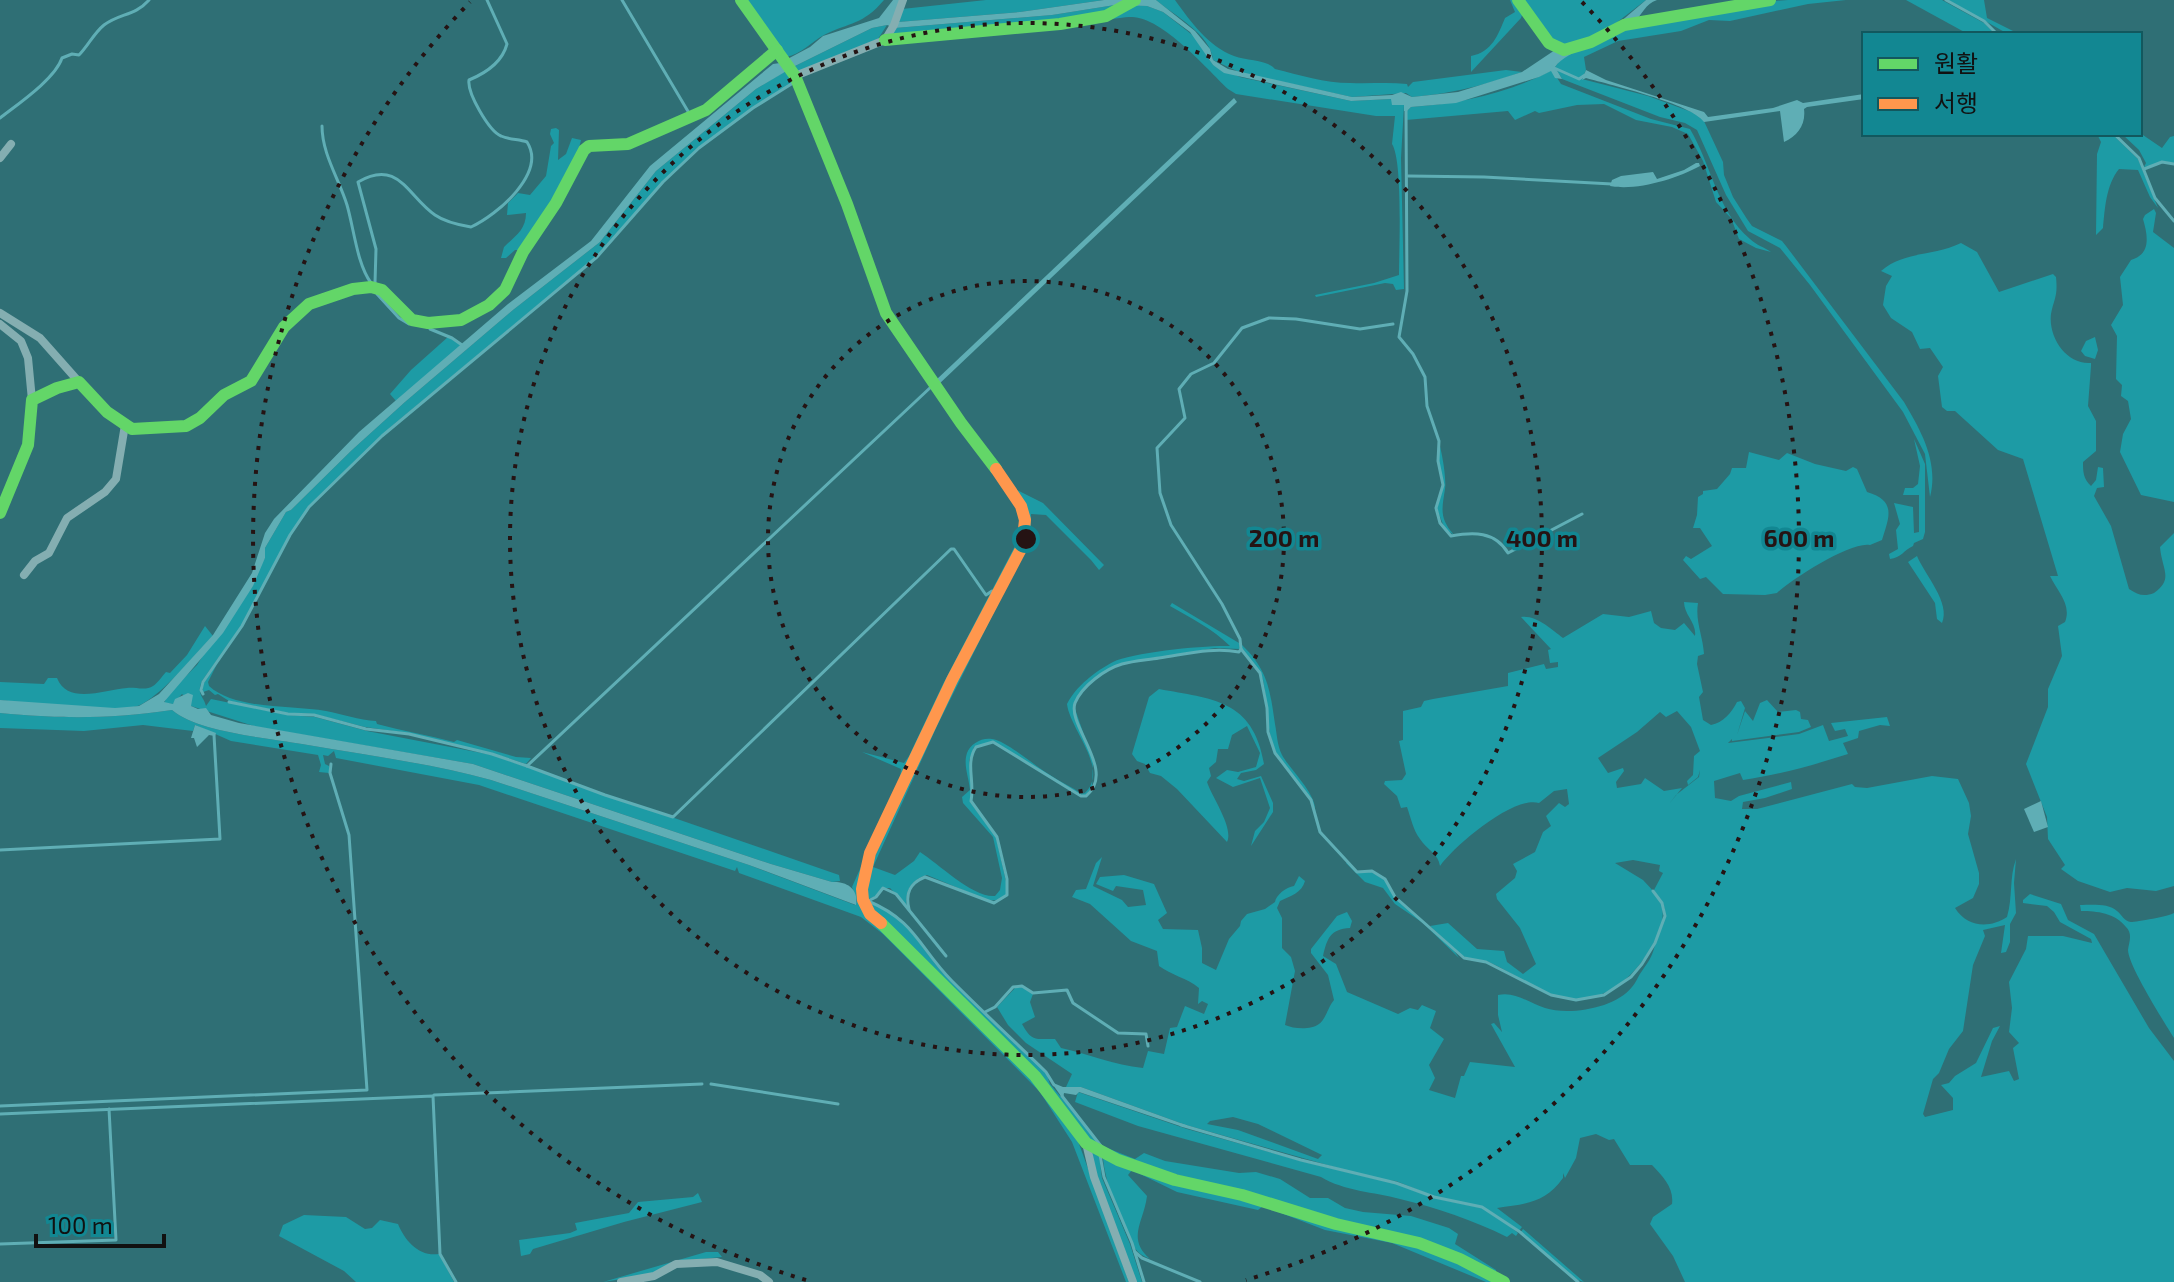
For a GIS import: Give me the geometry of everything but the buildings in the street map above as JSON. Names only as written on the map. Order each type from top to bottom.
[{"type":"street","points":[[741,0],[794,75],[847,204],[886,313],[961,423],[1008,485],[1021,506],[1025,520],[1022,547],[952,680],[870,853],[862,889],[863,900],[870,914],[896,936],[1035,1076],[1086,1143],[1094,1177],[1133,1282]]},
{"type":"street","points":[[885,40],[903,0]]},
{"type":"street","points":[[794,75],[885,40],[1060,24],[1106,16],[1135,0]]},
{"type":"street","points":[[1518,0],[1549,43],[1564,50],[1591,42],[1624,25],[1770,0]]},
{"type":"street","points":[[0,313],[40,338],[107,412],[125,425],[147,430],[186,426],[224,395],[251,381],[284,327],[309,304],[353,289],[377,287],[412,320],[452,323],[481,310],[505,290],[523,252],[562,192],[577,158],[584,150],[589,146],[628,144],[706,110],[777,50]]},
{"type":"street","points":[[0,158],[11,144]]},
{"type":"street","points":[[0,324],[21,341],[28,358],[32,400],[28,445],[0,513]]},
{"type":"street","points":[[32,400],[79,382]]},
{"type":"street","points":[[24,575],[35,561],[49,553],[67,518],[105,492],[116,479],[125,425]]},
{"type":"street","points":[[1086,1143],[1118,1160],[1175,1180],[1419,1243],[1460,1259],[1504,1282]]},
{"type":"street","points":[[621,1282],[654,1276],[676,1264],[717,1262],[760,1275],[769,1282]]},
{"type":"shaded area","points":[[743,0],[884,0],[863,19],[824,35],[802,51],[786,57]]},
{"type":"shaded area","points":[[893,0],[900,0],[898,22],[1020,12],[1104,0],[1156,0],[1195,31],[1210,49],[1213,60],[1228,69],[1352,97],[1401,92],[1412,97],[1458,92],[1522,72],[1561,46],[1587,40],[1619,23],[1646,0],[1657,0],[1625,28],[1561,61],[1555,67],[1562,79],[1555,78],[1551,71],[1456,103],[1411,107],[1407,111],[1404,111],[1404,105],[1392,105],[1391,99],[1351,101],[1224,73],[1213,65],[1190,32],[1163,12],[1147,6],[1115,5],[1052,15],[872,28],[756,89],[656,171],[600,242],[513,310],[405,402],[286,512],[265,548],[265,558],[253,586],[223,633],[164,702],[173,704],[175,699],[188,693],[193,695],[191,706],[206,708],[211,715],[239,723],[473,764],[771,864],[842,883],[854,890],[856,905],[749,865],[491,780],[444,769],[215,729],[183,718],[172,710],[86,717],[0,713],[0,700],[115,708],[139,706],[159,694],[213,635],[252,573],[265,533],[274,519],[359,432],[508,304],[591,241],[650,166],[773,64],[810,47],[823,36],[879,18]]},
{"type":"shaded area","points":[[986,0],[1104,0],[1020,12],[898,22],[902,9]]},
{"type":"shaded area","points":[[1156,0],[1175,0],[1201,32],[1225,52],[1267,63],[1275,69],[1322,80],[1400,83],[1408,87],[1413,82],[1506,70],[1522,72],[1441,93],[1412,97],[1406,93],[1352,97],[1241,73],[1213,60],[1211,51],[1199,34]]},
{"type":"shaded area","points":[[1510,0],[1515,0],[1523,12],[1521,18],[1471,72],[1471,56],[1489,47],[1505,18],[1515,12]]},
{"type":"shaded area","points":[[1520,0],[1646,0],[1607,30],[1568,45],[1549,41]]},
{"type":"shaded area","points":[[1846,0],[1808,4],[1730,21],[1709,20],[1681,31],[1618,41],[1584,57],[1586,70],[1582,79],[1648,96],[1703,119],[1723,162],[1724,175],[1733,197],[1747,219],[1752,226],[1782,241],[1904,402],[1927,447],[1932,471],[1930,497],[1925,454],[1903,412],[1780,248],[1748,231],[1726,195],[1697,130],[1562,79],[1555,67],[1561,59],[1624,27],[1761,2]]},
{"type":"shaded area","points":[[1906,0],[1942,0],[1984,23],[1993,32],[1964,32]]},
{"type":"shaded area","points":[[1948,0],[1984,0],[1987,18],[2015,32],[2004,32]]},
{"type":"shaded area","points":[[1115,5],[1106,15],[890,35],[895,28],[1052,15]]},
{"type":"shaded area","points":[[1133,5],[1163,12],[1195,37],[1213,65],[1240,77],[1351,101],[1392,99],[1404,105],[1401,158],[1404,289],[1396,290],[1393,284],[1385,283],[1315,295],[1399,275],[1399,186],[1392,144],[1395,116],[1376,116],[1236,94],[1170,35],[1144,20],[1125,17],[1069,26]]},
{"type":"shaded area","points":[[887,25],[878,39],[797,73],[795,66],[872,28]]},
{"type":"shaded area","points":[[1552,70],[1561,84],[1651,119],[1690,129],[1730,215],[1750,239],[1771,252],[1739,239],[1731,218],[1716,202],[1703,161],[1688,134],[1672,127],[1636,120],[1604,104],[1535,111],[1515,120],[1508,111],[1406,120],[1411,107],[1483,96],[1519,85]]},
{"type":"shaded area","points":[[1586,70],[1606,80],[1704,112],[1708,117],[1773,108],[1797,100],[1803,103],[1862,94],[1862,99],[1807,107],[1800,129],[1784,142],[1780,111],[1704,122],[1697,115],[1668,102],[1586,78],[1582,80]]},
{"type":"shaded area","points":[[784,72],[795,82],[752,108],[698,148],[596,257],[393,425],[309,506],[289,536],[241,626],[202,681],[200,689],[206,706],[211,699],[288,715],[315,717],[367,731],[492,755],[839,875],[840,881],[832,882],[771,864],[473,764],[257,727],[191,706],[182,694],[173,704],[164,703],[169,693],[197,665],[265,558],[265,548],[286,512],[405,402],[513,310],[600,242],[656,171],[756,89]]},
{"type":"shaded area","points":[[1234,98],[1237,102],[938,385],[936,380]]},
{"type":"shaded area","points":[[551,129],[559,130],[558,160],[566,154],[572,138],[581,140],[571,170],[521,250],[501,258],[504,247],[519,232],[526,219],[526,213],[507,215],[508,203],[518,193],[530,195],[546,176],[554,143]]},
{"type":"shaded area","points":[[2142,134],[2162,148],[2174,136],[2174,163],[2161,161],[2144,167],[2146,163],[2139,150],[2124,136]]},
{"type":"shaded area","points":[[2098,136],[2114,136],[2138,159],[2158,208],[2138,170],[2119,169],[2109,189],[2103,228],[2096,235],[2097,154],[2101,142]]},
{"type":"shaded area","points":[[1696,163],[1700,166],[1656,183],[1632,187],[1610,186],[1612,180],[1621,176],[1653,172],[1657,179]]},
{"type":"shaded area","points":[[2154,209],[2153,232],[2174,248],[2174,502],[2141,495],[2120,452],[2123,434],[2131,419],[2128,401],[2121,396],[2122,385],[2116,379],[2117,336],[2111,325],[2123,305],[2120,277],[2131,260],[2145,249],[2147,238],[2143,219]]},
{"type":"shaded area","points":[[1961,243],[1977,252],[1999,292],[2053,274],[2056,277],[2051,323],[2056,341],[2074,360],[2091,363],[2088,406],[2096,421],[2096,451],[2083,462],[2084,475],[2091,486],[2096,480],[2098,467],[2103,468],[2104,487],[2097,488],[2094,496],[2111,526],[2129,589],[2144,595],[2160,588],[2165,573],[2160,547],[2174,533],[2174,886],[2156,891],[2127,888],[2110,892],[2078,881],[2061,869],[2065,865],[2048,839],[2047,817],[2026,764],[2048,707],[2048,689],[2062,656],[2058,626],[2065,622],[2067,609],[2050,576],[2058,576],[2023,459],[1998,450],[1955,411],[1942,407],[1938,376],[1943,367],[1930,348],[1920,349],[1912,332],[1891,318],[1883,305],[1886,286],[1892,276],[1881,271],[1900,260]]},
{"type":"shaded area","points":[[448,337],[462,345],[396,401],[390,394]]},
{"type":"shaded area","points":[[2095,337],[2098,350],[2095,359],[2081,351],[2086,341]]},
{"type":"shaded area","points":[[1914,439],[1925,464],[1925,532],[1923,539],[1900,556],[1890,559],[1889,554],[1898,549],[1896,530],[1900,524],[1894,503],[1913,507],[1914,533],[1919,532],[1919,495],[1903,495],[1905,488],[1918,484],[1920,466]]},
{"type":"shaded area","points":[[1439,442],[1445,476],[1443,513],[1454,535],[1445,529],[1436,507],[1443,486],[1438,461]]},
{"type":"shaded area","points":[[1749,452],[1779,460],[1787,453],[1815,464],[1846,471],[1853,467],[1857,469],[1867,492],[1887,505],[1888,517],[1882,540],[1836,555],[1777,593],[1723,594],[1706,577],[1700,579],[1683,560],[1686,556],[1691,559],[1712,546],[1700,528],[1693,528],[1698,497],[1703,491],[1717,489],[1732,468],[1746,468]]},
{"type":"shaded area","points":[[1013,488],[1043,503],[1104,565],[1099,570],[1046,515],[1031,514],[1031,532],[1026,548],[937,726],[873,867],[895,875],[914,861],[920,852],[977,892],[995,896],[1000,890],[1002,878],[993,837],[963,803],[962,797],[970,790],[967,753],[980,740],[992,739],[1005,744],[1082,794],[1092,783],[1092,788],[1085,795],[1082,795],[993,742],[974,747],[969,761],[973,787],[970,802],[996,837],[1007,894],[998,900],[987,900],[927,875],[910,886],[907,906],[890,888],[883,888],[875,897],[867,899],[869,870],[913,769],[1024,545]]},
{"type":"shaded area","points":[[1016,503],[1023,532],[869,858],[860,905],[1032,1078],[1078,1141],[1129,1282],[1126,1282],[1072,1142],[1040,1092],[883,934],[861,917],[739,873],[737,867],[735,871],[479,785],[336,758],[334,751],[328,756],[323,755],[329,773],[319,772],[321,765],[318,755],[231,741],[195,725],[193,731],[143,725],[84,731],[0,728],[0,713],[86,717],[172,710],[183,718],[215,729],[421,764],[491,780],[749,865],[855,905],[857,901],[852,887],[900,779],[901,769],[862,752],[904,763],[909,756],[1016,544],[1021,531]]},
{"type":"shaded area","points":[[1917,556],[1940,598],[1944,615],[1942,623],[1937,619],[1935,603],[1908,562]]},
{"type":"shaded area","points":[[1684,602],[1698,603],[1704,654],[1698,656],[1697,664],[1703,692],[1699,697],[1703,720],[1711,725],[1719,722],[1741,701],[1745,708],[1737,735],[1745,711],[1753,721],[1760,703],[1767,700],[1778,712],[1800,712],[1801,719],[1808,720],[1811,727],[1799,732],[1732,739],[1728,743],[1799,734],[1823,725],[1829,741],[1848,736],[1845,729],[1835,731],[1831,723],[1887,717],[1890,726],[1880,725],[1859,731],[1858,738],[1843,743],[1848,754],[1756,778],[1743,780],[1740,773],[1714,781],[1715,798],[1731,801],[1791,782],[1792,789],[1743,802],[1742,809],[1757,809],[1852,784],[1867,788],[1932,776],[1958,779],[1969,803],[1971,816],[1968,834],[1979,884],[1973,898],[1955,908],[1966,919],[1979,924],[1993,923],[2007,917],[2016,859],[2016,913],[2010,924],[2010,942],[2006,952],[2001,953],[2005,925],[1983,930],[1985,936],[1973,965],[1963,1031],[1933,1079],[1923,1114],[1925,1117],[1953,1110],[1953,1098],[1941,1085],[1949,1083],[1976,1063],[1993,1028],[2000,1026],[1981,1077],[2009,1071],[2014,1081],[2019,1079],[2013,1048],[2019,1043],[2009,1032],[2012,1008],[2009,982],[2026,949],[2028,936],[2063,936],[2092,943],[2091,939],[2060,922],[2047,906],[2023,903],[2023,900],[2030,894],[2061,904],[2068,920],[2094,934],[2149,1028],[2174,1061],[2174,1282],[1685,1282],[1673,1256],[1650,1224],[1653,1217],[1672,1204],[1669,1187],[1652,1165],[1630,1165],[1614,1139],[1596,1134],[1580,1138],[1576,1158],[1565,1178],[1563,1173],[1563,1178],[1549,1193],[1526,1203],[1497,1208],[1522,1227],[1519,1231],[1481,1206],[1433,1196],[1396,1181],[1377,1179],[1186,1125],[1081,1087],[1066,1087],[1072,1074],[1026,1043],[1008,1025],[997,1007],[1015,988],[1022,987],[1033,994],[1030,1002],[1035,1017],[1022,1024],[1033,1037],[1055,1039],[1061,1048],[1143,1068],[1148,1051],[1164,1054],[1170,1028],[1177,1027],[1185,1006],[1204,1014],[1208,1004],[1202,1001],[1198,1004],[1199,988],[1159,966],[1157,951],[1131,941],[1090,904],[1072,897],[1076,890],[1086,889],[1096,863],[1102,857],[1093,886],[1122,900],[1128,907],[1146,905],[1143,890],[1116,886],[1113,891],[1096,884],[1100,877],[1124,875],[1154,884],[1167,913],[1158,920],[1163,929],[1198,930],[1202,963],[1216,970],[1229,939],[1247,914],[1265,909],[1275,902],[1282,892],[1294,886],[1299,876],[1305,881],[1301,888],[1280,901],[1277,908],[1282,918],[1282,948],[1291,957],[1295,971],[1285,1025],[1298,1028],[1319,1024],[1334,1000],[1328,975],[1311,949],[1337,916],[1347,912],[1352,921],[1350,928],[1338,930],[1330,936],[1323,956],[1336,964],[1347,992],[1398,1014],[1410,1008],[1418,1010],[1422,1005],[1436,1011],[1430,1028],[1444,1039],[1429,1065],[1435,1078],[1429,1090],[1455,1098],[1461,1076],[1464,1076],[1470,1062],[1515,1067],[1491,1024],[1494,1023],[1502,1032],[1498,995],[1510,995],[1545,1008],[1566,1011],[1592,1008],[1615,1000],[1633,985],[1652,955],[1665,916],[1660,898],[1663,912],[1659,933],[1628,977],[1605,993],[1578,999],[1564,998],[1541,990],[1489,962],[1465,957],[1451,946],[1459,958],[1423,923],[1395,904],[1383,888],[1365,882],[1346,863],[1357,872],[1371,872],[1384,879],[1395,897],[1447,942],[1430,926],[1448,923],[1477,949],[1504,951],[1507,962],[1523,974],[1536,964],[1520,928],[1496,894],[1515,878],[1517,871],[1513,864],[1535,852],[1543,832],[1551,826],[1546,816],[1559,803],[1565,807],[1569,804],[1567,789],[1554,791],[1539,803],[1528,803],[1500,814],[1471,835],[1440,866],[1414,828],[1407,807],[1401,808],[1397,796],[1384,784],[1385,781],[1402,780],[1406,774],[1399,741],[1403,740],[1403,711],[1421,707],[1424,701],[1508,686],[1508,673],[1544,664],[1546,669],[1558,667],[1558,662],[1550,663],[1548,650],[1551,649],[1521,617],[1538,621],[1563,638],[1603,614],[1629,617],[1651,611],[1654,623],[1661,628],[1675,630],[1684,623],[1695,636]],"holes":[[[1677,711],[1691,727],[1700,751],[1694,756],[1693,775],[1687,781],[1688,785],[1698,777],[1700,770],[1699,777],[1677,794],[1682,788],[1664,791],[1645,778],[1641,784],[1617,788],[1616,782],[1623,768],[1608,773],[1598,758],[1660,712],[1666,717]],[[1633,860],[1660,865],[1659,871],[1663,873],[1654,890],[1657,895],[1643,880],[1615,863]],[[1233,1117],[1258,1124],[1322,1155],[1318,1159],[1238,1130],[1207,1124]]]},
{"type":"shaded area","points":[[1172,603],[1239,643],[1240,649],[1215,648],[1119,664],[1086,685],[1074,706],[1093,761],[1093,770],[1067,704],[1087,680],[1123,658],[1152,652],[1230,646],[1209,629],[1170,606]]},
{"type":"shaded area","points":[[205,626],[213,636],[170,682],[142,704],[130,708],[95,709],[0,700],[0,682],[44,684],[48,678],[57,678],[62,687],[78,694],[150,687],[166,672],[170,673],[187,655]]},
{"type":"shaded area","points":[[1242,645],[1263,672],[1280,751],[1308,791],[1315,813],[1303,788],[1275,750],[1263,680]]},
{"type":"shaded area","points":[[217,664],[209,686],[233,699],[326,711],[531,758],[526,764],[408,733],[229,701],[209,690],[203,692],[205,681]]},
{"type":"shaded area","points":[[1159,689],[1213,700],[1240,714],[1250,726],[1259,743],[1264,764],[1256,770],[1241,773],[1237,779],[1244,781],[1261,776],[1273,803],[1273,812],[1251,846],[1255,831],[1264,822],[1270,808],[1260,778],[1233,787],[1216,778],[1227,770],[1238,772],[1256,767],[1260,753],[1247,726],[1232,735],[1228,749],[1218,749],[1216,762],[1209,768],[1211,776],[1207,782],[1228,829],[1227,842],[1177,789],[1161,776],[1150,773],[1145,764],[1137,761],[1132,754],[1149,697]]},
{"type":"shaded area","points":[[195,725],[216,733],[215,736],[209,735],[197,747],[194,738],[191,738]]},
{"type":"shaded area","points":[[2041,801],[2048,827],[2034,832],[2024,809]]},
{"type":"shaded area","points":[[869,902],[897,918],[941,970],[1046,1072],[1050,1084],[1100,1143],[1089,1142],[873,913]]},
{"type":"shaded area","points":[[2080,905],[2109,907],[2131,922],[2174,913],[2174,1038],[2134,968],[2128,950],[2128,930],[2111,916],[2081,911]]},
{"type":"shaded area","points":[[1051,1082],[1063,1087],[1081,1087],[1186,1125],[1180,1126],[1079,1092],[1076,1095],[1064,1093],[1063,1099]]},
{"type":"shaded area","points":[[1078,1092],[1187,1129],[1396,1184],[1434,1198],[1482,1208],[1518,1233],[1507,1237],[1428,1206],[1349,1188],[1321,1177],[1138,1126],[1075,1102]]},
{"type":"shaded area","points":[[1102,1146],[1135,1159],[1144,1153],[1165,1161],[1239,1173],[1256,1172],[1280,1179],[1310,1198],[1328,1198],[1345,1208],[1411,1216],[1449,1228],[1458,1234],[1455,1244],[1496,1270],[1496,1276],[1376,1231],[1118,1158]]},
{"type":"shaded area","points":[[1090,1148],[1099,1154],[1102,1178],[1130,1244],[1142,1282],[1136,1282],[1096,1177]]},
{"type":"shaded area","points":[[1103,1154],[1421,1248],[1499,1282],[1486,1282],[1392,1243],[1325,1230],[1263,1206],[1258,1210],[1177,1192],[1132,1170],[1128,1175],[1147,1196],[1138,1237],[1139,1244],[1150,1259],[1136,1249],[1124,1228],[1109,1188]]},
{"type":"shaded area","points":[[698,1193],[702,1202],[533,1249],[530,1254],[521,1256],[519,1240],[570,1233],[577,1230],[575,1223],[629,1213],[638,1202],[693,1197]]},
{"type":"shaded area","points":[[304,1215],[346,1217],[365,1229],[372,1228],[380,1220],[398,1224],[419,1250],[439,1254],[454,1282],[356,1282],[344,1271],[279,1236],[283,1225]]},
{"type":"shaded area","points":[[1523,1229],[1584,1282],[1552,1260],[1521,1232]]},
{"type":"shaded area","points":[[706,1252],[718,1252],[722,1257],[680,1261],[653,1274],[603,1282]]},
{"type":"waterway","points":[[0,118],[44,83],[62,58],[79,55],[104,25],[138,9],[149,0]]},
{"type":"waterway","points":[[375,283],[376,249],[358,182],[384,174],[393,177],[435,215],[471,227],[494,213],[516,192],[530,167],[531,154],[527,142],[496,133],[471,94],[469,80],[497,62],[507,44],[487,0]]},
{"type":"waterway","points":[[622,0],[689,113]]},
{"type":"waterway","points":[[1946,0],[1984,21],[1995,32]]},
{"type":"waterway","points":[[1552,67],[1579,79],[1585,75]]},
{"type":"waterway","points":[[203,694],[203,682],[242,626],[290,535],[309,507],[382,436],[597,257],[663,182],[699,148],[793,83]]},
{"type":"waterway","points":[[1406,110],[1407,291],[1399,337],[1413,354],[1425,377],[1427,406],[1439,441],[1438,461],[1443,485],[1436,508],[1440,523],[1451,536],[1475,534],[1490,537],[1497,540],[1508,553],[1582,514]]},
{"type":"waterway","points":[[322,126],[328,156],[347,205],[362,266],[371,283]]},
{"type":"waterway","points":[[2116,136],[2139,158],[2155,198],[2174,221]]},
{"type":"waterway","points":[[2144,169],[2162,162],[2174,164]]},
{"type":"waterway","points":[[1408,176],[1612,184]]},
{"type":"waterway","points":[[377,294],[399,318],[409,324]]},
{"type":"waterway","points":[[1393,324],[1360,329],[1269,318],[1242,328],[1214,363],[1191,374],[1179,389],[1185,418],[1157,448],[1160,493],[1171,525],[1222,604],[1240,639],[1241,649],[1260,673],[1268,732],[1275,753],[1311,800],[1320,832],[1357,872],[1372,871],[1385,879],[1395,897],[1464,958],[1486,962],[1551,995],[1576,1000],[1604,995],[1631,977],[1655,943],[1665,916],[1662,903],[1653,891]]},
{"type":"waterway","points":[[430,329],[462,345]]},
{"type":"waterway","points":[[229,702],[288,714],[314,715],[366,729],[409,734],[492,754],[527,766],[932,386]]},
{"type":"waterway","points":[[527,766],[673,817],[951,549],[986,595],[992,591]]},
{"type":"waterway","points":[[909,909],[910,889],[925,877],[994,903],[1007,895],[1007,879],[997,837],[971,801],[971,759],[976,747],[993,742],[1081,796],[1086,796],[1094,786],[1096,774],[1074,713],[1075,703],[1088,685],[1122,664],[1199,652],[1239,652],[1241,649]]},
{"type":"waterway","points":[[0,850],[220,839],[214,735]]},
{"type":"waterway","points":[[0,1106],[367,1090],[349,835],[330,773],[331,764]]},
{"type":"waterway","points":[[870,900],[883,888],[896,894],[946,956]]},
{"type":"waterway","points":[[868,901],[907,926],[952,981],[1046,1072],[1054,1085]]},
{"type":"waterway","points":[[985,1012],[995,1007],[1013,987],[1022,986],[1033,993],[1067,990],[1073,1003],[1118,1033],[1146,1034],[1148,1046]]},
{"type":"waterway","points":[[434,1095],[702,1084]]},
{"type":"waterway","points":[[711,1084],[838,1104]]},
{"type":"waterway","points":[[0,1114],[433,1096],[440,1254],[456,1282]]},
{"type":"waterway","points":[[1062,1096],[1101,1146]]},
{"type":"waterway","points":[[0,1244],[116,1240],[109,1109]]},
{"type":"waterway","points":[[1181,1125],[1301,1160],[1396,1183],[1434,1197],[1482,1207],[1520,1232],[1578,1282]]},
{"type":"waterway","points":[[1100,1155],[1104,1177],[1132,1243],[1144,1282]]},
{"type":"waterway","points":[[1135,1252],[1142,1258],[1200,1282]]},
{"type":"traffic: fast","points":[[741,0],[795,76],[847,204],[886,313],[996,469]]},
{"type":"traffic: fast","points":[[885,40],[1060,24],[1106,16],[1135,0]]},
{"type":"traffic: fast","points":[[1518,0],[1549,43],[1564,50],[1591,42],[1624,25],[1770,0]]},
{"type":"traffic: fast","points":[[0,513],[28,445],[32,400],[79,382],[107,412],[132,429],[186,426],[200,418],[224,395],[251,381],[284,327],[309,304],[353,289],[371,287],[382,290],[412,320],[428,323],[461,320],[489,305],[505,290],[523,252],[556,203],[584,150],[589,146],[628,144],[706,110],[777,50]]},
{"type":"traffic: fast","points":[[881,923],[1035,1076],[1086,1143],[1118,1160],[1175,1180],[1419,1243],[1460,1259],[1504,1282]]},
{"type":"traffic: slow","points":[[881,923],[870,914],[863,900],[862,889],[870,853],[952,680],[1022,547],[1025,520],[1021,506],[996,469]]}]
